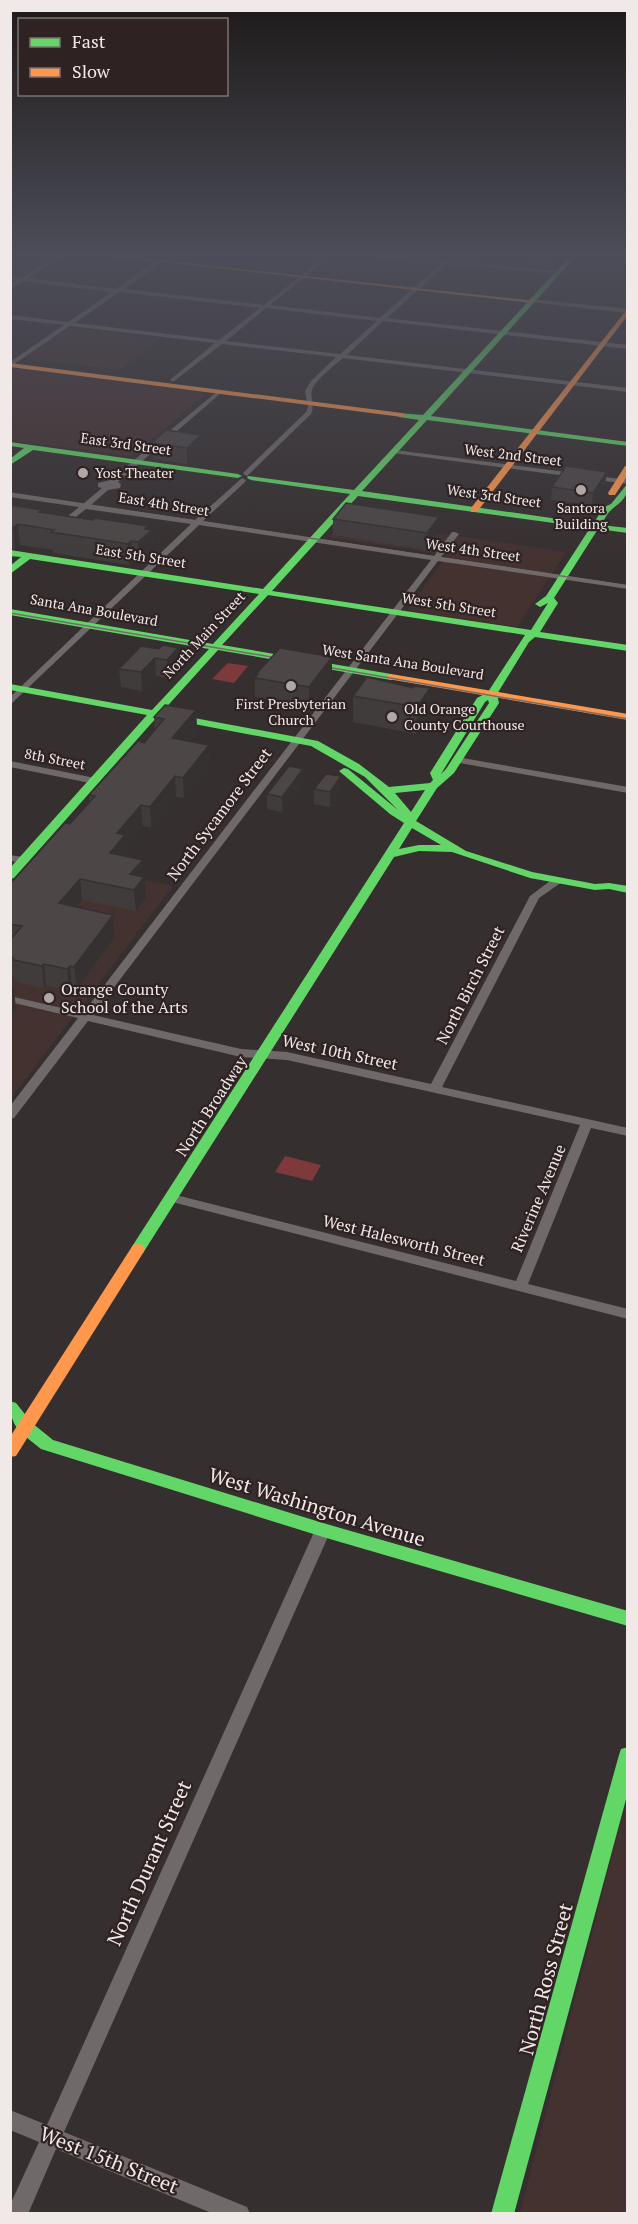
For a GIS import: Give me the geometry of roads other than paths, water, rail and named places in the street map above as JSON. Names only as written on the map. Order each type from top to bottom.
[{"type":"main road","name":"North Main Street","points":[[10,876],[17,859],[95,781],[214,647],[267,592],[479,358]]},
{"type":"main road","points":[[474,510],[590,358]]},
{"type":"main road","points":[[12,362],[173,380],[428,416],[627,438]]},
{"type":"main road","points":[[12,362],[219,392],[310,400]]},
{"type":"main road","points":[[535,429],[627,444]]},
{"type":"main road","name":"East 3rd Street","points":[[10,444],[357,493]]},
{"type":"main road","points":[[10,463],[31,447]]},
{"type":"main road","name":"North Broadway","points":[[435,782],[435,773],[481,700],[492,694],[528,634],[527,628],[542,601],[549,598],[608,509],[605,505],[625,483],[627,468]]},
{"type":"main road","name":"West 3rd Street","points":[[357,493],[627,531]]},
{"type":"main road","name":"East 5th Street","points":[[10,553],[267,592]]},
{"type":"main road","points":[[10,571],[28,556]]},
{"type":"main road","name":"West 5th Street","points":[[267,592],[627,648]]},
{"type":"main road","name":"Santa Ana Boulevard","points":[[10,612],[172,640]]},
{"type":"main road","name":"West Santa Ana Boulevard","points":[[172,640],[627,717]]},
{"type":"main road","points":[[17,688],[314,743],[374,777],[403,805],[411,821]]},
{"type":"main road","name":"North Broadway","points":[[10,1451],[435,782],[446,776],[494,703],[492,694]]},
{"type":"main road","points":[[296,741],[308,753],[338,766],[361,782],[394,812],[454,849],[492,865],[530,875],[595,887],[609,886],[627,890]]},
{"type":"main road","points":[[387,790],[435,782]]},
{"type":"main road","points":[[390,854],[419,848],[454,849]]},
{"type":"main road","points":[[595,887],[607,895],[627,899]]},
{"type":"main road","name":"West Washington Avenue","points":[[10,1407],[26,1427],[47,1445],[323,1530],[627,1619]]},
{"type":"main road","name":"North Ross Street","points":[[502,2214],[627,1755]]},
{"type":"street","points":[[173,380],[200,358]]},
{"type":"street","points":[[10,702],[17,688],[90,626],[309,413],[308,391],[313,382],[341,358]]},
{"type":"street","points":[[358,358],[627,390]]},
{"type":"street","points":[[56,530],[106,488],[101,484],[113,482],[219,392]]},
{"type":"street","name":"West 2nd Street","points":[[395,452],[625,483]]},
{"type":"street","name":"East 4th Street","points":[[10,495],[314,540]]},
{"type":"street","name":"North Sycamore Street","points":[[10,1115],[455,534]]},
{"type":"street","name":"West 4th Street","points":[[314,540],[627,587]]},
{"type":"street","points":[[457,760],[627,790]]},
{"type":"street","name":"8th Street","points":[[10,764],[95,781]]},
{"type":"street","points":[[530,875],[535,896]]},
{"type":"street","name":"North Birch Street","points":[[435,1089],[535,896],[558,880]]},
{"type":"street","name":"West 10th Street","points":[[10,999],[241,1053],[291,1057],[627,1132]]},
{"type":"street","name":"Riverine Avenue","points":[[520,1286],[587,1123]]},
{"type":"street","name":"West Halesworth Street","points":[[172,1198],[627,1314]]},
{"type":"street","name":"North Durant Street","points":[[17,2214],[323,1530]]},
{"type":"street","name":"West 15th Street","points":[[10,2120],[240,2214]]},
{"type":"tram line","points":[[10,493],[628,586]]},
{"type":"tram line","points":[[10,613],[289,660]]},
{"type":"tram line","points":[[315,665],[628,719]]},
{"type":"place","name":"Yost Theater","points":[[83,473]]},
{"type":"place","name":"Santora Building","points":[[581,490]]},
{"type":"place","name":"First Presbyterian Church","points":[[291,686]]},
{"type":"place","name":"Old Orange County Courthouse","points":[[392,717]]},
{"type":"place","name":"Orange County School of the Arts","points":[[49,998]]}]
